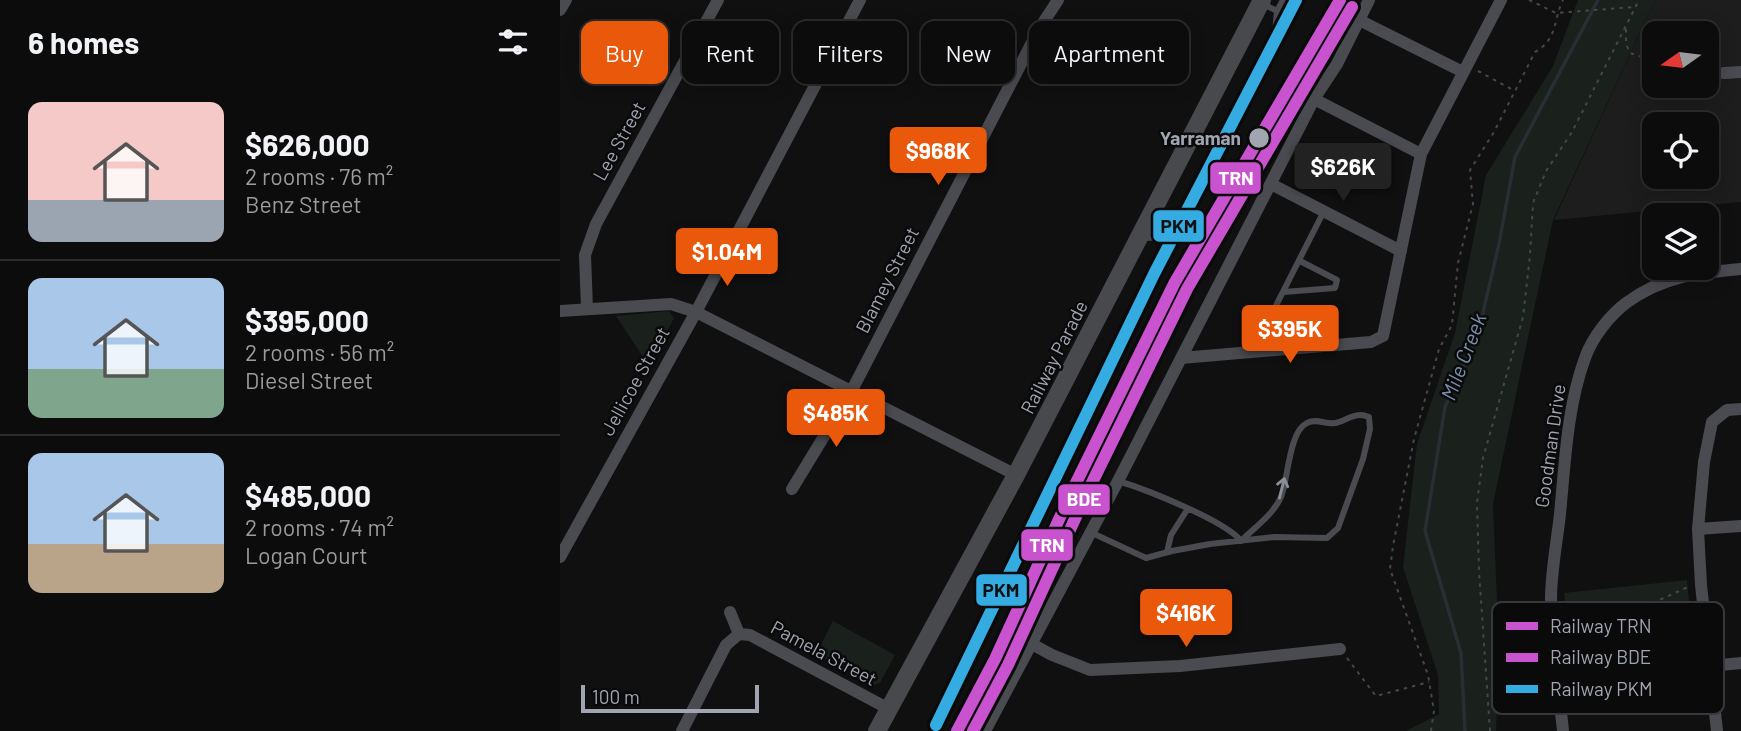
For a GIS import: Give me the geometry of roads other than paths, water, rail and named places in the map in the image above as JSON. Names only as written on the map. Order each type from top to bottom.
[{"type":"main road","name":"Railway Parade","points":[[877,731],[1267,5]]},
{"type":"street","points":[[560,10],[566,0]]},
{"type":"street","name":"Lee Street","points":[[587,309],[585,255],[596,224],[718,0]]},
{"type":"street","name":"Jellicoe Street","points":[[560,557],[696,312],[860,0]]},
{"type":"street","name":"Blamey Street","points":[[792,489],[851,393],[1039,29],[1058,0]]},
{"type":"street","points":[[985,731],[1118,481],[1314,99],[1337,64],[1369,0]]},
{"type":"street","points":[[1181,358],[1371,342],[1383,336],[1421,154],[1501,0]]},
{"type":"street","points":[[1359,20],[1465,69]]},
{"type":"street","points":[[1724,73],[1741,72]]},
{"type":"street","points":[[1314,99],[1421,154]]},
{"type":"street","points":[[1271,184],[1401,251]]},
{"type":"street","name":"Goodman Drive","points":[[1551,602],[1566,450],[1576,389],[1586,356],[1598,334],[1624,304],[1649,289],[1685,275],[1741,269]]},
{"type":"street","points":[[560,311],[671,303],[696,312],[1016,475]]},
{"type":"street","points":[[1703,602],[1698,529],[1704,462],[1713,422],[1727,410],[1741,409]]},
{"type":"street","points":[[1698,529],[1741,526]]},
{"type":"street","name":"Pamela Street","points":[[730,612],[739,634]]},
{"type":"street","name":"Pamela Street","points":[[682,731],[726,645],[739,634],[750,635],[889,709]]},
{"type":"street","points":[[1030,643],[1090,670],[1180,666],[1340,649]]},
{"type":"lane","points":[[1139,239],[1169,237],[1275,32],[1267,5],[1283,0]]},
{"type":"lane","points":[[1257,351],[1261,335],[1324,211]]},
{"type":"lane","points":[[1284,292],[1335,288],[1337,280],[1300,261]]},
{"type":"lane","points":[[1090,532],[1144,558],[1198,545],[1241,541],[1274,537],[1321,539],[1335,533],[1365,451],[1371,423],[1368,416],[1353,416],[1334,424],[1311,421],[1302,426],[1279,502],[1241,541]]},
{"type":"lane","points":[[1118,481],[1149,491],[1227,528],[1241,541]]},
{"type":"lane","points":[[1167,552],[1171,535],[1187,510]]},
{"type":"waterway","name":"Mile Creek","points":[[1465,731],[1461,653],[1425,531],[1445,407],[1479,330],[1515,157],[1598,0]]},
{"type":"rail line","name":"PKM","points":[[936,725],[1154,274],[1296,0]]},
{"type":"rail line","name":"TRN","points":[[957,731],[995,659],[1072,491],[1175,282],[1340,0]]},
{"type":"rail line","name":"BDE","points":[[973,731],[1008,665],[1085,497],[1187,289],[1352,7]]},
{"type":"place","name":"Yarraman","points":[[1259,138]]}]
